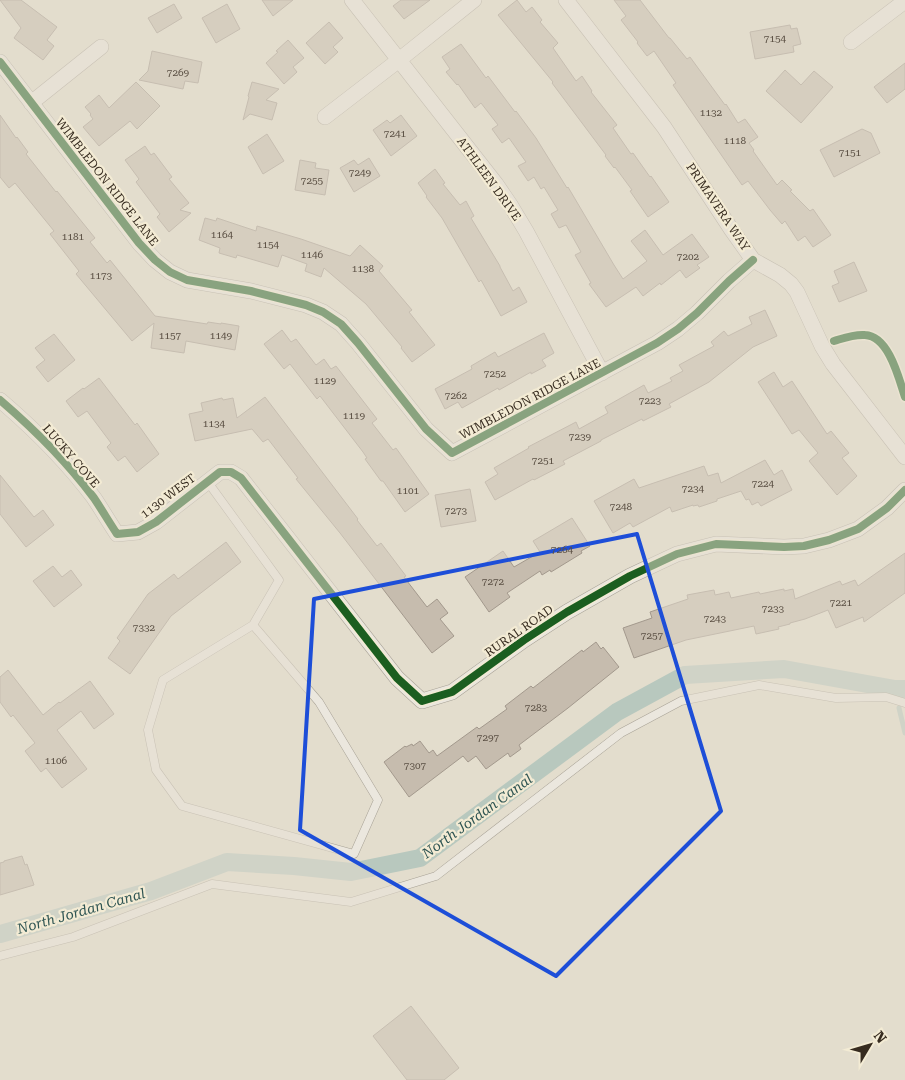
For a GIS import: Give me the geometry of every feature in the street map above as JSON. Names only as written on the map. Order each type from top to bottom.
[{"type":"street","name":"ATHLEEN DRIVE","points":[[352,0],[496,184],[511,206],[602,373]]},
{"type":"street","points":[[325,116],[474,0]]},
{"type":"street","name":"PRIMAVERA WAY","points":[[566,0],[664,127],[753,260],[780,275],[794,288],[823,349],[905,458]]},
{"type":"street","points":[[852,42],[905,1]]},
{"type":"street","points":[[31,103],[101,47]]},
{"type":"street","name":"WIMBLEDON RIDGE LANE","points":[[0,62],[139,243],[155,260],[170,272],[187,280],[251,291],[306,305],[323,312],[341,324],[358,342],[426,429],[452,453],[657,343],[697,313],[753,260]]},
{"type":"street","name":"LUCKY COVE","points":[[0,400],[61,458],[93,498],[117,534]]},
{"type":"street","name":"1130 WEST","points":[[117,534],[138,532],[156,522],[220,472],[232,472]]},
{"type":"street","name":"RURAL ROAD","points":[[232,472],[241,478],[397,678],[422,701],[452,692],[566,612],[630,576],[677,554],[716,544],[784,547],[804,546],[829,540],[858,528],[887,508],[905,490]]},
{"type":"lane","points":[[207,481],[279,580],[253,625],[163,680],[148,730],[156,770],[182,806],[354,854],[378,800],[319,702],[253,625]]},
{"type":"lane","points":[[0,956],[72,937],[212,884],[351,902],[436,876],[621,733],[681,701],[759,685],[836,698],[886,697],[905,703]]},
{"type":"highlighted area","points":[[637,534],[721,811],[556,976],[300,830],[314,599]]},
{"type":"building","points":[[0,0],[21,0],[57,27],[47,40],[54,46],[43,60],[14,38],[21,28]]},
{"type":"building","points":[[262,0],[293,0],[273,16]]},
{"type":"building","points":[[401,0],[430,0],[404,19],[393,6]]},
{"type":"building","points":[[517,0],[526,12],[532,7],[542,20],[540,22],[558,43],[553,48],[576,81],[582,76],[591,92],[617,125],[613,128],[669,202],[648,217],[630,191],[632,190],[605,156],[553,82],[498,15]]},
{"type":"building","points":[[614,0],[640,0],[687,59],[690,57],[738,123],[745,119],[758,137],[749,143],[777,185],[782,180],[810,211],[813,209],[831,235],[813,247],[805,236],[798,241],[785,221],[782,224],[748,181],[742,185],[673,85],[676,83],[654,51],[647,56],[621,20],[626,16]]},
{"type":"building","points":[[174,4],[182,18],[157,33],[148,18]]},
{"type":"building","points":[[227,4],[240,29],[216,43],[202,18]]},
{"type":"building","points":[[329,22],[343,38],[333,47],[338,52],[325,64],[306,43]]},
{"type":"building","points":[[790,25],[791,29],[797,28],[801,44],[793,46],[794,52],[755,59],[750,32]]},
{"type":"building","points":[[288,40],[304,58],[293,67],[297,72],[284,84],[266,63]]},
{"type":"building","points":[[461,44],[486,78],[488,76],[536,138],[568,187],[623,279],[647,261],[631,241],[645,230],[663,255],[692,234],[709,257],[697,265],[700,268],[686,278],[680,270],[643,296],[636,287],[606,307],[589,284],[591,283],[575,255],[581,252],[566,225],[559,228],[551,214],[558,210],[544,187],[541,189],[534,177],[528,181],[518,166],[526,162],[509,138],[502,143],[492,129],[498,125],[481,103],[475,108],[458,84],[446,72],[450,69],[442,57]]},
{"type":"building","points":[[152,51],[202,62],[198,83],[185,81],[183,89],[139,80],[148,71]]},
{"type":"building","points":[[905,63],[905,89],[887,103],[874,87]]},
{"type":"building","points":[[785,70],[801,85],[814,71],[833,87],[801,123],[766,91]]},
{"type":"building","points":[[136,82],[160,106],[137,129],[130,121],[99,146],[83,127],[93,119],[85,107],[99,95],[109,108]]},
{"type":"building","points":[[252,82],[279,89],[266,100],[277,103],[272,120],[250,114],[243,120]]},
{"type":"building","points":[[0,115],[28,152],[26,154],[95,238],[90,242],[107,263],[110,260],[155,316],[207,324],[208,322],[239,326],[235,350],[186,341],[184,353],[151,348],[154,323],[132,341],[76,274],[79,271],[50,234],[54,231],[15,183],[9,188],[0,177]]},
{"type":"building","points":[[401,115],[417,136],[391,156],[373,130],[387,120],[390,123]]},
{"type":"building","points":[[862,129],[871,133],[880,153],[834,177],[820,150]]},
{"type":"building","points":[[267,134],[284,161],[263,174],[248,147]]},
{"type":"building","points":[[145,146],[151,155],[154,153],[172,177],[169,179],[189,203],[180,210],[191,213],[169,232],[157,217],[160,214],[136,182],[139,179],[125,160]]},
{"type":"building","points":[[369,158],[380,176],[354,192],[340,168],[354,160],[358,165]]},
{"type":"building","points":[[300,160],[316,163],[315,168],[329,170],[325,195],[295,190]]},
{"type":"building","points":[[435,169],[445,183],[443,184],[460,205],[466,201],[474,216],[471,218],[513,291],[519,287],[527,302],[501,316],[481,280],[479,282],[442,218],[418,183]]},
{"type":"building","points":[[205,218],[216,221],[217,218],[256,231],[257,226],[350,256],[360,245],[383,266],[379,271],[412,310],[409,312],[435,345],[412,362],[366,304],[324,268],[321,277],[305,271],[307,264],[282,255],[278,267],[237,255],[236,258],[219,253],[220,248],[199,240]]},
{"type":"building","points":[[854,262],[867,291],[839,302],[832,286],[839,283],[834,271]]},
{"type":"building","points":[[765,310],[777,336],[753,347],[709,382],[669,404],[671,407],[643,421],[642,419],[601,440],[563,461],[565,464],[495,500],[485,482],[498,474],[494,468],[528,447],[576,422],[579,429],[608,413],[605,407],[644,385],[648,393],[672,381],[670,378],[683,371],[679,365],[714,346],[711,342],[724,331],[728,336],[752,324],[749,317]]},
{"type":"building","points":[[282,330],[291,342],[296,339],[316,365],[324,359],[331,369],[336,366],[377,419],[372,423],[393,450],[396,448],[429,494],[405,512],[365,459],[367,458],[363,452],[320,396],[317,399],[290,364],[284,369],[264,344]]},
{"type":"building","points":[[544,333],[554,353],[542,360],[546,366],[499,390],[498,388],[462,408],[458,402],[445,409],[435,389],[472,369],[471,366],[495,352],[498,357]]},
{"type":"building","points":[[54,334],[75,360],[48,382],[36,367],[45,360],[35,348]]},
{"type":"building","points":[[774,372],[783,387],[792,381],[827,434],[831,431],[849,453],[842,458],[857,476],[837,495],[809,461],[818,453],[799,430],[792,434],[758,382]]},
{"type":"building","points":[[99,378],[135,425],[137,423],[159,454],[137,472],[125,456],[118,461],[107,447],[111,443],[87,411],[78,417],[66,401]]},
{"type":"building","points":[[265,397],[377,546],[381,543],[427,607],[437,599],[448,613],[440,619],[454,636],[432,653],[296,479],[298,478],[268,439],[263,442],[252,429],[195,441],[189,414],[203,411],[201,403],[222,398],[223,400],[233,398],[237,418]]},
{"type":"building","points":[[765,460],[774,475],[782,470],[792,490],[761,506],[758,502],[752,505],[749,499],[746,500],[741,491],[699,507],[698,505],[693,505],[672,512],[670,507],[633,527],[630,523],[613,533],[594,501],[634,479],[639,488],[704,466],[708,476],[718,473],[721,483]]},
{"type":"building","points":[[0,475],[34,517],[43,510],[54,525],[26,547],[0,514]]},
{"type":"building","points":[[470,489],[476,521],[441,527],[435,495]]},
{"type":"building","points":[[572,518],[590,546],[551,572],[550,570],[542,575],[540,571],[507,593],[510,597],[489,612],[465,577],[503,551],[514,567],[540,552],[533,541]]},
{"type":"building","points":[[226,542],[241,562],[171,616],[130,674],[108,658],[120,641],[117,638],[148,594],[174,574],[178,579]]},
{"type":"building","points":[[905,553],[905,593],[864,622],[863,617],[836,628],[828,610],[778,627],[779,629],[756,634],[754,626],[686,640],[634,658],[623,628],[652,618],[650,612],[688,599],[687,595],[714,590],[715,595],[729,592],[731,598],[759,592],[760,594],[793,589],[795,599],[840,581],[842,585],[855,580],[858,586]]},
{"type":"building","points":[[53,566],[62,577],[71,570],[82,585],[54,607],[33,581]]},
{"type":"building","points":[[596,642],[601,649],[603,647],[619,667],[519,745],[521,749],[510,757],[508,753],[486,769],[476,756],[468,762],[463,756],[409,797],[384,762],[405,746],[412,744],[413,746],[420,741],[429,753],[433,750],[437,756],[477,727],[479,729],[507,709],[505,706],[531,686],[533,688],[582,650],[583,652]]},
{"type":"building","points":[[8,670],[43,715],[90,681],[114,714],[94,729],[81,711],[57,730],[87,769],[62,788],[46,768],[41,772],[25,751],[35,743],[0,702],[0,677]]},
{"type":"building","points":[[22,856],[25,865],[27,864],[34,885],[0,895],[0,863]]},
{"type":"building","points":[[411,1006],[459,1068],[444,1080],[407,1080],[373,1036]]},
{"type":"waterway","name":"North Jordan Canal","points":[[0,934],[151,891],[227,862],[351,872],[420,858],[617,712],[685,675],[784,669],[895,689],[905,689]]},
{"type":"waterway","points":[[899,708],[905,733]]},
{"type":"cycle path","points":[[0,62],[139,243],[155,260],[170,272],[187,280],[251,291],[306,305],[323,312],[341,324],[426,429],[452,453],[657,343],[697,313],[753,260]]},
{"type":"cycle path","points":[[834,341],[849,336],[865,335],[873,337],[881,343],[892,360],[905,397]]},
{"type":"cycle path","points":[[0,400],[38,434],[73,472],[94,498],[117,534],[138,532],[156,522],[220,472],[231,472],[241,478],[397,678],[422,701],[452,692],[524,640],[567,612],[630,576],[677,554],[716,544],[784,547],[804,546],[829,540],[858,529],[887,508],[905,490]]}]
